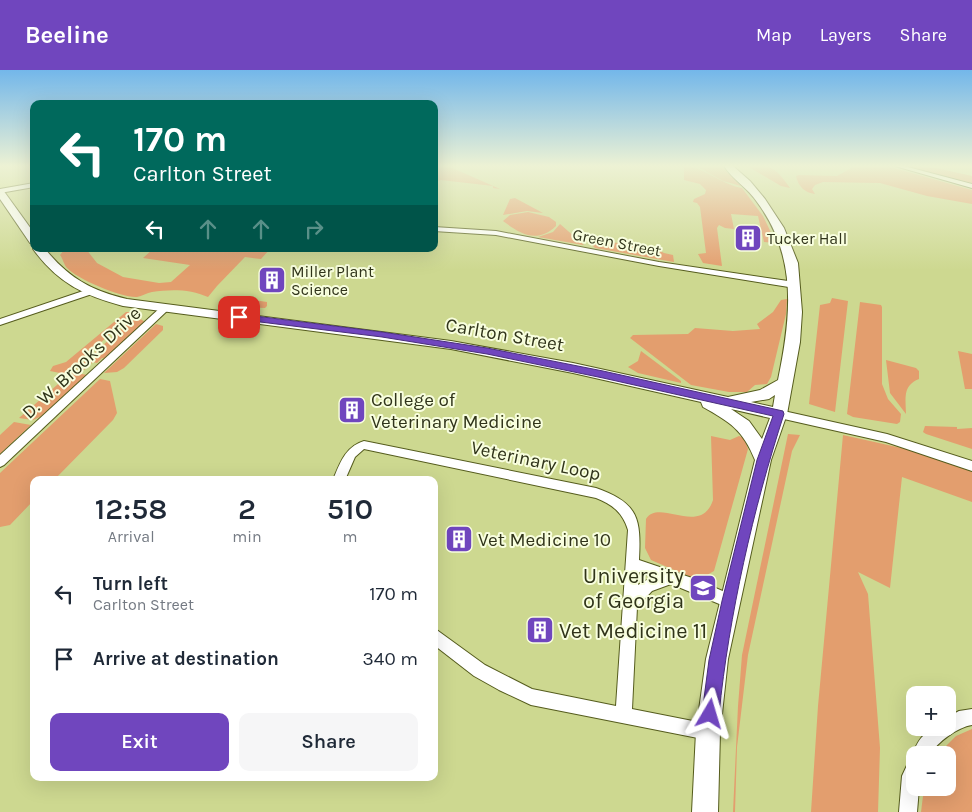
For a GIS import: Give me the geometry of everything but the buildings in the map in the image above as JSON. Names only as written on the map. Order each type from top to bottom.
[{"type":"street","points":[[7,201],[30,235]]},
{"type":"street","points":[[705,812],[708,732],[717,660],[729,601],[763,460],[779,414],[793,342],[796,312],[792,263],[779,228],[762,201]]},
{"type":"street","name":"Green Street","points":[[438,229],[496,233],[659,264],[795,285]]},
{"type":"street","name":"Carlton Street","points":[[42,252],[64,278],[89,292],[127,302],[451,344],[573,368],[887,438],[972,466]]},
{"type":"street","points":[[0,322],[89,292]]},
{"type":"street","name":"D. W. Brooks Drive","points":[[0,462],[164,308]]},
{"type":"street","points":[[717,400],[753,398],[785,383]]},
{"type":"street","points":[[693,394],[742,423],[750,431],[763,460]]},
{"type":"street","name":"Veterinary Loop","points":[[341,476],[352,452],[359,446],[364,445],[596,493],[616,501],[630,516],[634,530],[624,715]]},
{"type":"street","points":[[632,564],[729,601]]},
{"type":"street","points":[[631,603],[647,585],[672,578]]},
{"type":"street","points":[[438,639],[456,655],[520,692],[540,700],[708,732]]},
{"type":"street","points":[[956,721],[972,717]]},
{"type":"street","points":[[925,746],[935,736]]},
{"type":"street","points":[[908,812],[909,796]]},
{"type":"shaded area","name":"University of Georgia","points":[[0,201],[30,201],[30,252],[438,252],[438,201],[972,201],[972,812],[0,812]]},
{"type":"shaded area","points":[[509,201],[520,201],[543,213],[527,211],[503,215]]},
{"type":"shaded area","points":[[751,201],[763,216],[776,243],[764,242],[758,216],[731,214],[734,229],[719,225],[717,228],[722,266],[703,263],[698,254],[706,253],[700,207],[697,203],[693,202]]},
{"type":"shaded area","points":[[953,201],[972,201],[972,204]]},
{"type":"shaded area","points":[[528,212],[549,217],[556,222],[556,226],[542,235],[535,236],[522,233],[503,221],[510,215]]},
{"type":"shaded area","points":[[560,224],[584,245],[538,237],[553,232]]},
{"type":"shaded area","points":[[601,241],[653,247],[673,255],[674,262],[595,248],[592,245]]},
{"type":"shaded area","points":[[62,252],[88,252],[97,263],[123,277],[159,283],[171,282],[190,265],[143,258],[150,252],[267,252],[261,259],[245,257],[208,297],[195,292],[173,290],[152,292],[137,297],[121,294],[90,282],[72,272],[66,267],[60,255]]},
{"type":"shaded area","points":[[234,297],[267,302],[267,306],[265,308],[222,306]]},
{"type":"shaded area","points":[[832,298],[848,301],[835,412],[809,404],[820,305],[830,303]]},
{"type":"shaded area","points":[[787,299],[786,314],[771,377],[767,384],[755,385],[747,392],[729,392],[691,385],[630,338],[633,335],[688,334],[695,328],[733,331],[760,329],[757,324],[773,312],[781,300]]},
{"type":"shaded area","points":[[860,302],[881,305],[882,307],[882,384],[888,399],[901,414],[900,422],[897,424],[853,417],[847,414]]},
{"type":"shaded area","points":[[126,312],[133,312],[133,314],[65,374],[50,371],[53,366],[66,362]]},
{"type":"shaded area","points":[[136,316],[145,322],[105,359],[102,358],[97,363],[93,362],[84,370],[76,369]]},
{"type":"shaded area","points":[[156,324],[163,326],[163,330],[124,368],[117,372],[104,373]]},
{"type":"shaded area","points":[[641,351],[681,381],[681,383],[638,373],[628,367],[638,361]]},
{"type":"shaded area","points":[[958,351],[972,354],[972,389],[965,389]]},
{"type":"shaded area","points":[[886,360],[916,368],[919,371],[919,379],[907,389],[906,414],[890,393]]},
{"type":"shaded area","points":[[72,372],[87,375],[42,416],[33,420],[19,418]]},
{"type":"shaded area","points":[[100,379],[110,381],[117,413],[113,420],[58,476],[30,476],[30,504],[10,525],[0,527],[0,473]]},
{"type":"shaded area","points":[[14,422],[31,425],[0,454],[0,435]]},
{"type":"shaded area","points":[[925,426],[957,427],[957,429],[972,428],[972,449],[926,434],[923,432]]},
{"type":"shaded area","points":[[788,434],[800,435],[792,451],[748,655],[737,747],[735,812],[733,812],[742,655]]},
{"type":"shaded area","points":[[843,435],[915,451],[972,470],[972,502],[902,477],[890,588],[858,572],[868,594],[880,748],[878,812],[811,812],[818,706]]},
{"type":"shaded area","points":[[711,436],[730,440],[739,436],[744,438],[748,449],[714,571],[707,575],[696,574],[695,579],[651,560],[645,548],[646,519],[652,514],[660,512],[690,517],[699,516],[707,511],[713,500]]},
{"type":"shaded area","points":[[972,729],[972,812],[921,812],[923,796],[956,796],[956,746],[946,746],[956,736]]},
{"type":"place","name":"Tucker Hall","points":[[748,238]]},
{"type":"place","name":"Miller Plant Science","points":[[272,280]]},
{"type":"place","name":"College of Veterinary Medicine","points":[[352,410]]},
{"type":"place","name":"Vet Medicine 10","points":[[459,539]]},
{"type":"place","name":"University of Georgia","points":[[703,588]]},
{"type":"place","name":"Vet Medicine 11","points":[[540,630]]},
{"type":"route","points":[[239,317],[451,344],[603,374],[779,414],[763,460],[729,601],[717,660],[710,714]]}]
